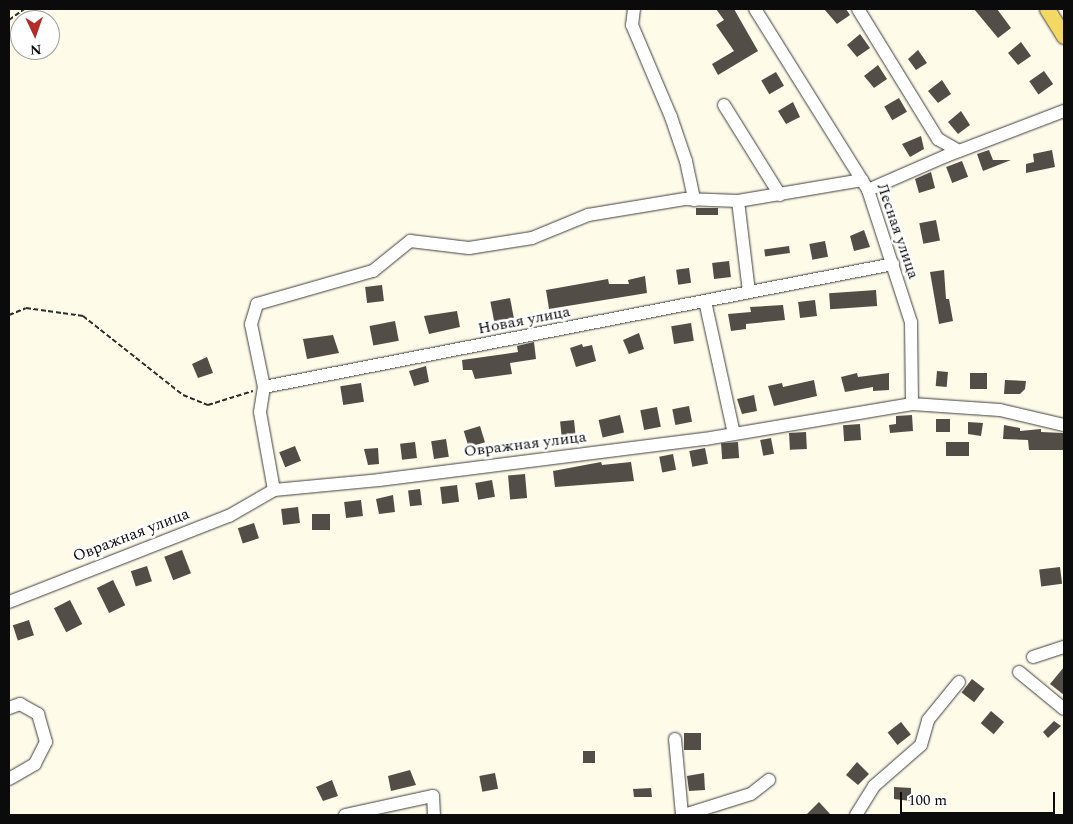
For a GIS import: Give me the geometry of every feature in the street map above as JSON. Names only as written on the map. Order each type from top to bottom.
[{"type":"main road","points":[[1047,9],[1064,36]]},
{"type":"street","points":[[634,9],[632,25],[671,117],[686,161],[694,200]]},
{"type":"street","name":"Лесная улица","points":[[755,9],[865,185],[911,322],[912,404]]},
{"type":"street","points":[[858,9],[938,139],[959,151]]},
{"type":"street","points":[[724,105],[780,195]]},
{"type":"street","points":[[274,490],[260,412],[264,387],[251,324],[258,304],[373,271],[410,241],[470,248],[532,238],[588,215],[694,200],[738,201],[865,185],[1064,111]]},
{"type":"street","points":[[738,201],[749,292]]},
{"type":"street","name":"Новая улица","points":[[264,387],[893,264]]},
{"type":"street","points":[[705,301],[734,434]]},
{"type":"street","name":"Овражная улица","points":[[9,602],[229,516],[274,490],[380,480],[734,434],[912,404],[1000,410],[1064,425]]},
{"type":"street","points":[[1033,657],[1064,647]]},
{"type":"street","points":[[1019,672],[1064,709]]},
{"type":"street","points":[[856,815],[874,786],[921,745],[928,720],[959,682]]},
{"type":"street","points":[[9,708],[20,704],[38,714],[46,742],[35,764],[9,779]]},
{"type":"street","points":[[675,738],[683,815],[751,794],[769,780]]},
{"type":"street","points":[[345,815],[433,796],[434,815]]},
{"type":"path","points":[[9,20],[24,9]]},
{"type":"path","points":[[9,315],[26,308],[83,316],[183,395],[208,405],[264,387]]},
{"type":"building","points":[[716,9],[734,9],[758,51],[718,75],[712,64],[734,51],[716,25],[724,20]]},
{"type":"building","points":[[824,9],[846,9],[850,15],[837,24]]},
{"type":"building","points":[[974,9],[997,9],[1011,28],[998,38]]},
{"type":"building","points":[[860,34],[870,48],[857,57],[847,45]]},
{"type":"building","points":[[1021,42],[1031,56],[1018,65],[1008,53]]},
{"type":"building","points":[[918,50],[927,63],[916,70],[908,59]]},
{"type":"building","points":[[878,65],[887,79],[874,88],[864,76]]},
{"type":"building","points":[[1044,71],[1053,84],[1038,94],[1029,81]]},
{"type":"building","points":[[776,72],[784,86],[769,94],[761,80]]},
{"type":"building","points":[[942,80],[951,94],[938,103],[928,91]]},
{"type":"building","points":[[899,98],[907,112],[892,120],[884,106]]},
{"type":"building","points":[[793,102],[800,117],[786,124],[778,111]]},
{"type":"building","points":[[961,111],[970,125],[958,134],[948,122]]},
{"type":"building","points":[[921,136],[924,149],[910,157],[902,144]]},
{"type":"building","points":[[989,150],[993,160],[1011,160],[983,171],[977,154]]},
{"type":"building","points":[[1052,150],[1055,167],[1026,173],[1026,164],[1034,162],[1033,154]]},
{"type":"building","points":[[962,161],[968,177],[952,183],[946,167]]},
{"type":"building","points":[[931,172],[935,188],[919,193],[915,179]]},
{"type":"building","points":[[696,208],[718,208],[718,215],[696,215]]},
{"type":"building","points":[[936,220],[940,241],[923,244],[919,223]]},
{"type":"building","points":[[864,230],[870,247],[854,251],[850,236]]},
{"type":"building","points":[[825,241],[828,257],[812,260],[809,244]]},
{"type":"building","points":[[789,246],[790,253],[765,256],[764,249]]},
{"type":"building","points":[[729,261],[731,277],[714,279],[712,263]]},
{"type":"building","points":[[689,268],[691,283],[678,285],[676,270]]},
{"type":"building","points":[[944,270],[946,299],[949,299],[953,321],[939,324],[930,272]]},
{"type":"building","points":[[645,276],[647,293],[549,309],[546,290],[608,279],[609,284],[629,284],[628,280]]},
{"type":"building","points":[[382,285],[384,301],[367,303],[365,287]]},
{"type":"building","points":[[876,290],[877,306],[830,309],[829,293]]},
{"type":"building","points":[[510,298],[514,318],[494,321],[490,302]]},
{"type":"building","points":[[815,300],[817,316],[800,318],[798,302]]},
{"type":"building","points":[[783,305],[785,320],[746,324],[746,329],[731,331],[728,314],[751,312],[750,307]]},
{"type":"building","points":[[457,311],[460,327],[429,334],[424,316]]},
{"type":"building","points":[[395,321],[399,341],[373,346],[369,326]]},
{"type":"building","points":[[691,323],[694,341],[674,344],[671,326]]},
{"type":"building","points":[[639,333],[644,349],[629,354],[623,340]]},
{"type":"building","points":[[333,335],[339,353],[307,359],[303,339]]},
{"type":"building","points":[[534,342],[536,359],[510,363],[512,374],[475,379],[472,370],[463,370],[462,360],[518,352],[517,346]]},
{"type":"building","points":[[582,344],[583,347],[592,345],[596,361],[576,367],[570,348]]},
{"type":"building","points":[[207,357],[213,373],[198,378],[192,364]]},
{"type":"building","points":[[426,366],[429,382],[414,386],[409,371]]},
{"type":"building","points":[[937,371],[948,372],[947,387],[936,386]]},
{"type":"building","points":[[857,373],[858,377],[889,373],[889,390],[873,391],[873,387],[845,392],[841,377]]},
{"type":"building","points":[[970,373],[987,373],[987,389],[970,389]]},
{"type":"building","points":[[814,380],[817,396],[774,406],[768,386],[782,383],[783,387]]},
{"type":"building","points":[[1005,380],[1026,381],[1025,389],[1020,394],[1004,394]]},
{"type":"building","points":[[361,383],[364,402],[343,405],[340,386]]},
{"type":"building","points":[[754,395],[757,411],[742,414],[737,399]]},
{"type":"building","points":[[689,406],[692,422],[675,425],[672,409]]},
{"type":"building","points":[[657,407],[661,427],[644,430],[640,410]]},
{"type":"building","points":[[620,415],[624,433],[603,437],[599,420]]},
{"type":"building","points":[[912,415],[913,431],[890,433],[889,425],[896,424],[896,416]]},
{"type":"building","points":[[936,419],[950,419],[950,432],[936,432]]},
{"type":"building","points":[[574,420],[576,439],[562,440],[560,421]]},
{"type":"building","points":[[968,422],[983,423],[981,436],[968,434]]},
{"type":"building","points":[[860,424],[861,440],[844,441],[843,425]]},
{"type":"building","points":[[1004,425],[1020,428],[1020,431],[1041,429],[1041,432],[1063,433],[1064,450],[1029,450],[1028,440],[1003,439]]},
{"type":"building","points":[[480,426],[485,442],[469,447],[464,431]]},
{"type":"building","points":[[806,432],[807,449],[790,450],[789,433]]},
{"type":"building","points":[[771,438],[774,454],[763,456],[760,440]]},
{"type":"building","points":[[446,439],[449,457],[434,459],[431,441]]},
{"type":"building","points":[[415,442],[417,458],[402,460],[400,444]]},
{"type":"building","points":[[738,442],[739,458],[722,459],[721,443]]},
{"type":"building","points":[[946,442],[969,442],[969,456],[946,456]]},
{"type":"building","points":[[295,446],[301,461],[285,467],[279,452]]},
{"type":"building","points":[[378,448],[379,464],[368,465],[364,449]]},
{"type":"building","points":[[705,448],[708,464],[692,467],[689,451]]},
{"type":"building","points":[[673,454],[676,470],[662,472],[659,457]]},
{"type":"building","points":[[601,462],[602,465],[631,462],[634,481],[555,487],[553,471]]},
{"type":"building","points":[[525,474],[527,498],[510,499],[508,475]]},
{"type":"building","points":[[492,480],[495,497],[478,500],[475,483]]},
{"type":"building","points":[[457,485],[459,502],[442,504],[440,487]]},
{"type":"building","points":[[420,489],[422,505],[410,506],[408,490]]},
{"type":"building","points":[[393,495],[395,512],[379,514],[376,499]]},
{"type":"building","points":[[361,500],[363,516],[346,518],[344,502]]},
{"type":"building","points":[[298,507],[300,523],[283,525],[281,509]]},
{"type":"building","points":[[312,514],[330,514],[330,530],[312,530]]},
{"type":"building","points":[[254,523],[259,538],[243,543],[238,528]]},
{"type":"building","points":[[182,550],[191,573],[173,580],[164,557]]},
{"type":"building","points":[[147,566],[152,581],[136,586],[131,571]]},
{"type":"building","points":[[1060,567],[1062,584],[1041,586],[1039,570]]},
{"type":"building","points":[[113,580],[125,605],[109,613],[97,588]]},
{"type":"building","points":[[70,600],[82,624],[66,632],[54,608]]},
{"type":"building","points":[[29,620],[34,635],[18,640],[13,625]]},
{"type":"building","points":[[1064,667],[1064,695],[1050,684]]},
{"type":"building","points":[[972,679],[985,689],[974,702],[962,692]]},
{"type":"building","points":[[991,711],[1004,722],[994,734],[981,723]]},
{"type":"building","points":[[1054,721],[1061,726],[1048,738],[1043,732]]},
{"type":"building","points":[[901,722],[911,735],[897,745],[888,732]]},
{"type":"building","points":[[684,733],[701,733],[701,750],[684,750]]},
{"type":"building","points":[[583,751],[595,751],[595,763],[583,763]]},
{"type":"building","points":[[857,762],[869,774],[858,785],[846,775]]},
{"type":"building","points":[[410,770],[416,785],[391,791],[388,776]]},
{"type":"building","points":[[495,773],[498,789],[482,792],[479,776]]},
{"type":"building","points":[[704,773],[705,790],[689,791],[687,776]]},
{"type":"building","points":[[332,780],[338,796],[323,801],[316,787]]},
{"type":"building","points":[[894,787],[911,788],[911,801],[894,799]]},
{"type":"building","points":[[651,788],[652,797],[634,797],[633,789]]},
{"type":"building","points":[[819,802],[831,815],[806,815]]}]
